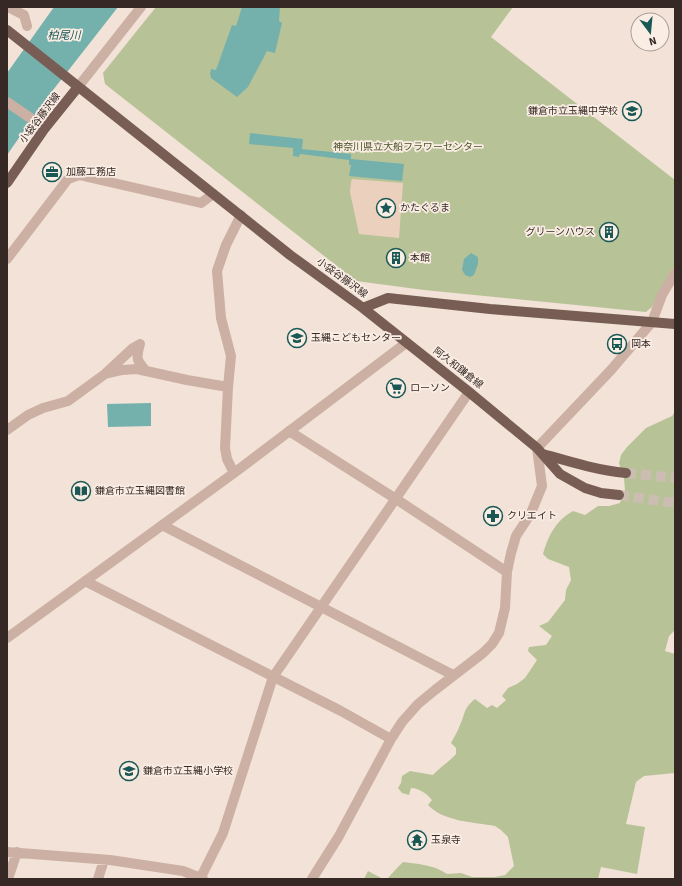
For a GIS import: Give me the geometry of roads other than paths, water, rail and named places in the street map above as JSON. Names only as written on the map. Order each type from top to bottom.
[{"type":"main road","name":"小袋谷藤沢線","points":[[7,30],[290,255],[363,308],[388,298],[490,309],[675,324]]},
{"type":"main road","name":"小袋谷藤沢線","points":[[7,183],[43,126],[76,84]]},
{"type":"main road","name":"阿久和鎌倉線","points":[[363,308],[469,392],[540,451],[560,474],[585,488],[600,493],[619,495]]},
{"type":"main road","name":"阿久和鎌倉線","points":[[540,451],[583,466],[605,471],[626,473]]},
{"type":"street","points":[[8,7],[24,15],[27,26]]},
{"type":"street","points":[[76,84],[141,7]]},
{"type":"street","points":[[7,102],[43,126]]},
{"type":"street","points":[[7,259],[68,179],[79,175],[201,203],[213,194]]},
{"type":"street","points":[[234,473],[227,459],[225,448],[231,356],[221,318],[217,271],[226,245],[240,215]]},
{"type":"street","points":[[312,879],[339,836],[391,739],[402,722],[418,704],[483,653],[492,644],[499,633],[505,608],[507,572],[510,553],[516,536],[531,513],[542,486],[540,451],[652,322],[662,295],[675,273]]},
{"type":"street","points":[[7,638],[234,473],[406,343]]},
{"type":"street","points":[[7,430],[28,415],[43,408],[68,401],[105,374],[133,348],[140,344],[137,357],[138,362],[146,371]]},
{"type":"street","points":[[105,374],[122,370],[138,369],[228,387]]},
{"type":"street","points":[[8,879],[12,852],[104,860],[183,871],[201,879],[223,833],[273,677],[469,392]]},
{"type":"street","points":[[289,431],[507,572]]},
{"type":"street","points":[[162,525],[454,675]]},
{"type":"street","points":[[85,581],[341,711],[391,739]]},
{"type":"street","points":[[98,879],[104,860]]},
{"type":"water","name":"柏尾川","points":[[54,7],[118,7],[46,99],[7,155],[7,73]]},
{"type":"water","points":[[242,7],[280,7],[279,21],[282,23],[275,53],[267,51],[248,87],[237,97],[211,78],[210,73],[211,69],[216,70],[232,25],[236,26]]},
{"type":"water","points":[[250,133],[303,139],[302,149],[351,154],[351,159],[404,164],[402,181],[349,176],[351,165],[349,165],[349,160],[300,154],[299,157],[293,156],[293,148],[249,144]]},
{"type":"water","points":[[471,253],[478,257],[478,264],[474,275],[470,277],[465,275],[462,270],[464,259]]},
{"type":"water","points":[[151,403],[151,426],[108,427],[107,404]]},
{"type":"tunnel","points":[[626,473],[675,478]]},
{"type":"tunnel","points":[[619,495],[675,503]]},
{"type":"place","name":"鎌倉市立玉縄中学校","points":[[632,111]]},
{"type":"place","name":"加藤工務店","points":[[52,172]]},
{"type":"place","name":"かたぐるま","points":[[386,208]]},
{"type":"place","name":"グリーンハウス","points":[[609,232]]},
{"type":"place","name":"本館","points":[[396,258]]},
{"type":"place","name":"玉縄こどもセンター","points":[[297,338]]},
{"type":"place","name":"岡本","points":[[617,344]]},
{"type":"place","name":"ローソン","points":[[396,388]]},
{"type":"place","name":"鎌倉市立玉縄図書館","points":[[81,491]]},
{"type":"place","name":"クリエイト","points":[[493,516]]},
{"type":"place","name":"鎌倉市立玉縄小学校","points":[[129,771]]},
{"type":"place","name":"玉泉寺","points":[[417,840]]},
{"type":"park label","name":"神奈川県立大船フラワーセンター","points":[[408,147]]}]
